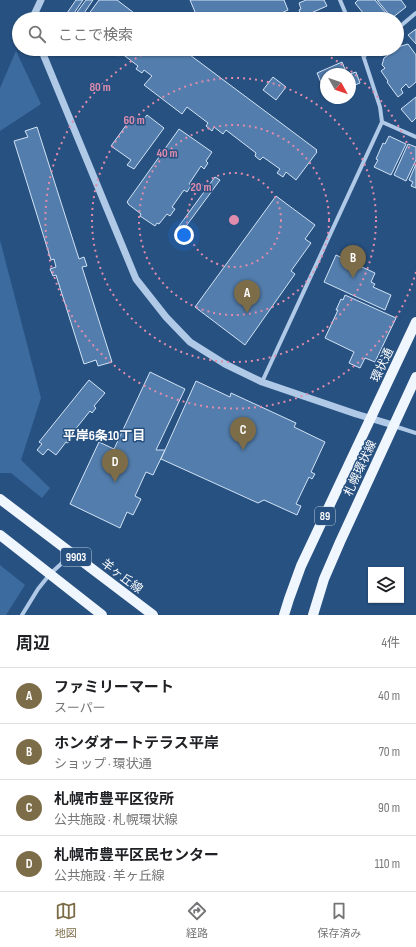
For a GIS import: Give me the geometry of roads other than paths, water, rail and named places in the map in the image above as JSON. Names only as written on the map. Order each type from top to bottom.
[{"type":"main road","name":"環状通","points":[[371,418],[416,322]]},
{"type":"main road","name":"札幌環状線","points":[[314,615],[324,579],[416,377]]},
{"type":"main road","name":"札幌環状線","points":[[284,615],[301,566],[371,418]]},
{"type":"main road","name":"羊ヶ丘線","points":[[0,498],[153,615]]},
{"type":"main road","name":"9903","points":[[0,535],[102,615]]},
{"type":"street","points":[[35,12],[41,0]]},
{"type":"street","points":[[340,0],[345,12]]},
{"type":"street","points":[[404,23],[416,14]]},
{"type":"street","points":[[45,56],[136,279],[166,317],[190,342],[225,364],[262,382],[416,434]]},
{"type":"street","points":[[262,382],[382,122],[380,107],[364,56]]},
{"type":"street","points":[[382,122],[416,137]]},
{"type":"street","points":[[22,615],[38,589],[50,574],[72,554]]},
{"type":"place","name":"ホンダオートテラス平岸","points":[[353,278]]},
{"type":"place","name":"ファミリーマート","points":[[247,313]]},
{"type":"place","name":"札幌市豊平区役所","points":[[243,450]]},
{"type":"place","name":"札幌市豊平区民センター","points":[[115,482]]},
{"type":"district","name":"平岸6条10丁目","points":[[104,435]]}]
